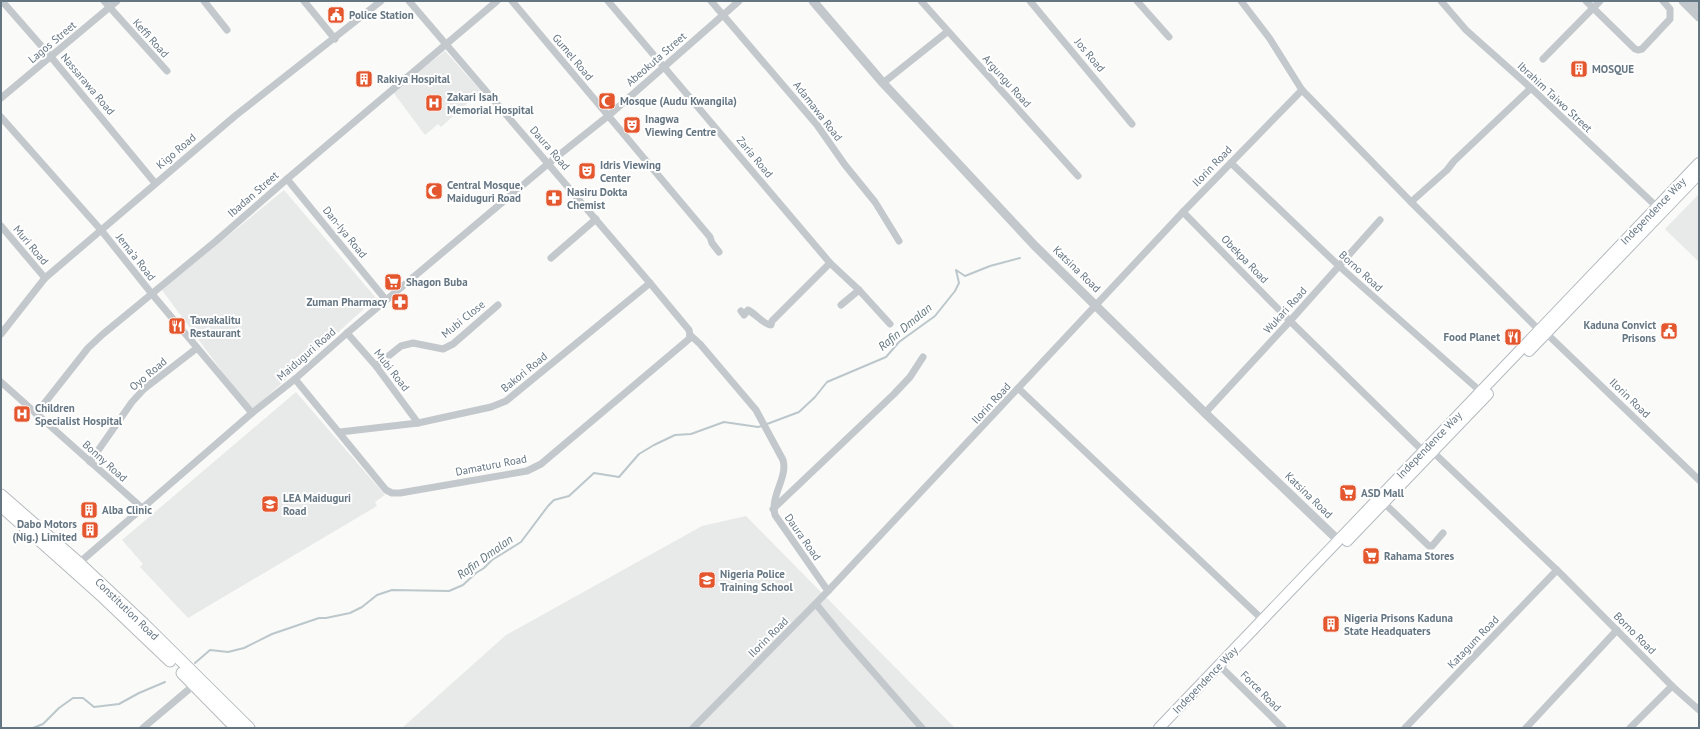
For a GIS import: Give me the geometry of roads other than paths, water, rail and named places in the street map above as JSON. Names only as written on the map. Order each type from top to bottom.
[{"type":"main road","name":"Independence Way","points":[[1169,728],[1384,503],[1480,391],[1543,331],[1699,163]]},
{"type":"main road","name":"Independence Way","points":[[1159,728],[1338,540],[1428,451],[1543,331],[1699,174]]},
{"type":"main road","name":"Constitution Road","points":[[1,495],[79,563],[144,624],[177,663]]},
{"type":"main road","name":"Constitution Road","points":[[1,506],[249,728]]},
{"type":"main road","name":"Constitution Road","points":[[187,673],[194,685],[236,728]]},
{"type":"street","name":"Nassarawa Road","points":[[2,1],[51,57],[155,183]]},
{"type":"street","name":"Keffi Road","points":[[104,1],[167,71]]},
{"type":"street","name":"Lagos Street","points":[[1,98],[116,1]]},
{"type":"street","points":[[204,1],[227,30]]},
{"type":"street","points":[[304,1],[335,39]]},
{"type":"street","name":"Kigo Road","points":[[1,334],[45,278],[155,183],[236,116],[381,1]]},
{"type":"street","name":"Daura Road","points":[[409,1],[549,163],[650,283],[689,332],[748,400],[760,417],[783,460],[785,468],[776,492],[773,509],[775,515],[828,591]]},
{"type":"street","name":"Ibadan Street","points":[[36,414],[88,348],[496,1]]},
{"type":"street","name":"Gumel Road","points":[[512,1],[710,237],[712,243],[719,252]]},
{"type":"street","name":"Zaria Road","points":[[608,1],[830,263],[859,290],[890,324]]},
{"type":"street","name":"Adamawa Road","points":[[711,1],[817,126],[845,165],[875,202],[899,241]]},
{"type":"street","name":"Abeokuta Street","points":[[549,163],[608,116],[739,1]]},
{"type":"street","name":"Katsina Road","points":[[814,1],[883,83],[1035,246],[1205,413],[1338,540]]},
{"type":"street","name":"Argungu Road","points":[[921,1],[947,32],[1078,176]]},
{"type":"street","name":"Jos Road","points":[[1030,1],[1132,124]]},
{"type":"street","points":[[1137,1],[1169,37]]},
{"type":"street","name":"Ilorin Road","points":[[1241,1],[1270,39],[1302,90],[1411,202],[1699,480]]},
{"type":"street","name":"Ibrahim Taiwo Street","points":[[1441,1],[1466,30],[1531,88],[1657,207]]},
{"type":"street","points":[[1586,1],[1635,49],[1638,50],[1645,46],[1670,19],[1670,9],[1663,1]]},
{"type":"street","points":[[1543,59],[1600,1]]},
{"type":"street","points":[[1683,1],[1699,17]]},
{"type":"street","points":[[1695,1],[1699,4]]},
{"type":"street","points":[[883,83],[947,32]]},
{"type":"street","points":[[1411,202],[1447,170],[1454,161],[1531,88]]},
{"type":"street","name":"Ilorin Road","points":[[693,728],[816,604],[1097,306],[1183,212],[1302,90]]},
{"type":"street","name":"Jema'a Road","points":[[1,117],[101,230],[152,294],[252,413]]},
{"type":"street","name":"Maiduguri Road","points":[[79,563],[252,413],[295,379],[347,333],[549,163]]},
{"type":"street","name":"Borno Road","points":[[1231,163],[1339,266],[1480,391]]},
{"type":"street","name":"Dan-Iya Road","points":[[287,179],[386,300]]},
{"type":"street","name":"Obekpa Road","points":[[1183,212],[1290,321],[1428,451]]},
{"type":"street","points":[[551,258],[596,219]]},
{"type":"street","name":"Wukari Road","points":[[1205,413],[1380,220]]},
{"type":"street","name":"Muri Road","points":[[1,226],[45,278]]},
{"type":"street","points":[[741,311],[744,315],[748,310],[758,316],[765,324],[771,325],[772,321],[830,263]]},
{"type":"street","name":"Bakori Road","points":[[340,432],[418,423],[491,407],[506,401],[650,283]]},
{"type":"street","points":[[841,305],[859,290]]},
{"type":"street","name":"Mubi Close","points":[[376,366],[401,346],[413,343],[443,349],[453,344],[498,305]]},
{"type":"street","name":"Damaturu Road","points":[[295,379],[386,490],[392,493],[400,493],[526,471],[541,464],[684,345],[689,339],[689,332]]},
{"type":"street","name":"Mubi Road","points":[[347,333],[376,366],[418,423]]},
{"type":"street","name":"Oyo Road","points":[[90,462],[132,402],[144,389],[197,348]]},
{"type":"street","points":[[773,509],[894,394],[910,377],[922,357]]},
{"type":"street","name":"Bonny Road","points":[[1,382],[141,508]]},
{"type":"street","points":[[1019,389],[1263,620]]},
{"type":"street","name":"Borno Road","points":[[1428,451],[1557,570],[1672,686],[1696,708]]},
{"type":"street","points":[[1384,503],[1429,546],[1432,546],[1443,533]]},
{"type":"street","name":"Katagum Road","points":[[1405,728],[1557,570]]},
{"type":"street","points":[[816,604],[922,728]]},
{"type":"street","points":[[1526,728],[1617,630]]},
{"type":"street","name":"Force Road","points":[[1224,670],[1283,728]]},
{"type":"street","points":[[143,728],[194,685]]},
{"type":"street","points":[[1630,728],[1672,686]]},
{"type":"street","points":[[1696,708],[1699,700]]},
{"type":"waterway","name":"Rafin Dmalan","points":[[767,424],[799,412],[815,397],[827,382],[886,357],[899,342],[935,316],[955,291],[959,283],[956,270],[965,276],[990,266],[1020,258]]},
{"type":"waterway","name":"Rafin Dmalan","points":[[195,663],[210,650],[228,652],[244,648],[272,634],[319,618],[350,613],[362,607],[377,595],[392,590],[449,591],[463,585],[492,560],[521,542],[554,500],[569,496],[594,473],[619,477],[639,454],[675,435],[691,434],[724,422],[758,427],[762,426]]},
{"type":"waterway","points":[[33,728],[43,724],[59,708],[73,698],[83,698],[94,707],[119,704],[139,693],[165,682]]},
{"type":"place","name":"Police Station","points":[[336,15]]},
{"type":"place","name":"MOSQUE","points":[[1579,69]]},
{"type":"place","name":"Rakiya Hospital","points":[[364,79]]},
{"type":"place","name":"Mosque (Audu Kwangila)","points":[[607,101]]},
{"type":"place","name":"Zakari Isah Memorial Hospital","points":[[434,103]]},
{"type":"place","name":"Inagwa Viewing Centre","points":[[632,125]]},
{"type":"place","name":"Idris Viewing Center","points":[[587,171]]},
{"type":"place","name":"Central Mosque, Maiduguri Road","points":[[434,191]]},
{"type":"place","name":"Nasiru Dokta Chemist","points":[[554,198]]},
{"type":"place","name":"Shagon Buba","points":[[393,282]]},
{"type":"place","name":"Zuman Pharmacy","points":[[400,302]]},
{"type":"place","name":"Tawakalitu Restaurant","points":[[177,326]]},
{"type":"place","name":"Kaduna Convict Prisons","points":[[1669,331]]},
{"type":"place","name":"Food Planet","points":[[1513,337]]},
{"type":"place","name":"Children Specialist Hospital","points":[[22,414]]},
{"type":"place","name":"ASD Mall","points":[[1348,493]]},
{"type":"place","name":"LEA Maiduguri Road","points":[[270,504]]},
{"type":"place","name":"Alba Clinic","points":[[89,510]]},
{"type":"place","name":"Dabo Motors (Nig.) Limited","points":[[90,530]]},
{"type":"place","name":"Rahama Stores","points":[[1371,556]]},
{"type":"place","name":"Nigeria Police Training School","points":[[707,580]]},
{"type":"place","name":"Nigeria Prisons Kaduna State Headquaters","points":[[1331,624]]}]
